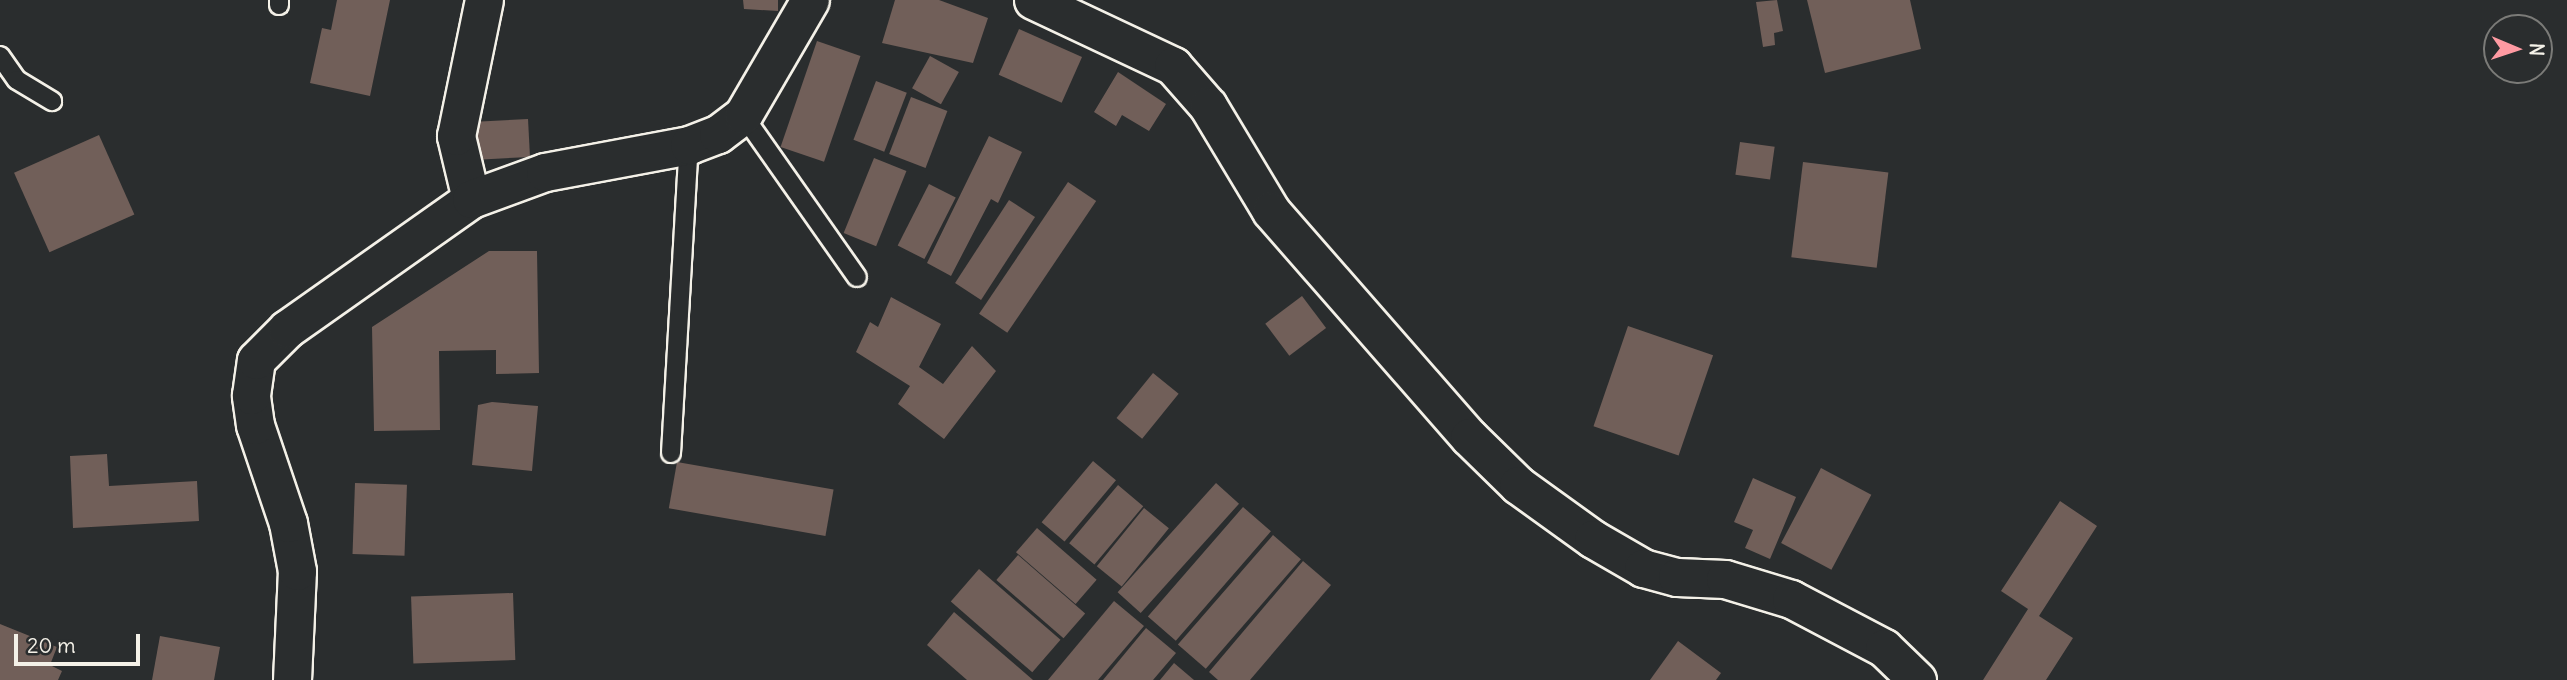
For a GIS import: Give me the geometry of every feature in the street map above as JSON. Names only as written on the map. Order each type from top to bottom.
[{"type":"street","points":[[471,199],[456,136],[484,0]]},
{"type":"street","points":[[292,680],[297,571],[288,523],[255,425],[251,395],[256,360],[287,329],[471,199],[545,172],[689,145],[718,134],[743,115],[810,0]]},
{"type":"street","points":[[1033,0],[1173,66],[1208,106],[1271,211],[1469,437],[1518,485],[1593,539],[1643,568],[1677,577],[1725,579],[1791,599],[1884,648],[1917,680]]},
{"type":"lane","points":[[0,56],[17,80],[52,101]]},
{"type":"lane","points":[[743,115],[857,277]]},
{"type":"lane","points":[[671,453],[689,145]]},
{"type":"building","points":[[337,0],[390,0],[370,96],[310,83],[322,28],[331,30]]},
{"type":"building","points":[[743,0],[778,0],[778,11],[744,9]]},
{"type":"building","points":[[895,0],[939,0],[988,18],[973,63],[882,43]]},
{"type":"building","points":[[1777,0],[1783,31],[1774,33],[1775,45],[1763,47],[1756,2]]},
{"type":"building","points":[[1807,0],[1910,0],[1921,49],[1825,73]]},
{"type":"building","points":[[1019,29],[1082,57],[1062,103],[999,75]]},
{"type":"building","points":[[817,41],[860,56],[824,162],[781,147]]},
{"type":"building","points":[[930,56],[959,72],[941,104],[912,88]]},
{"type":"building","points":[[1118,72],[1166,104],[1149,131],[1122,115],[1116,126],[1094,112]]},
{"type":"building","points":[[876,81],[907,93],[884,152],[853,140]]},
{"type":"building","points":[[911,97],[947,111],[926,168],[889,154]]},
{"type":"building","points":[[528,119],[530,157],[468,160],[466,122]]},
{"type":"building","points":[[99,135],[134,214],[49,252],[14,173]]},
{"type":"building","points":[[989,136],[1022,152],[998,203],[991,199],[951,276],[927,263]]},
{"type":"building","points":[[1740,142],[1775,147],[1770,180],[1735,175]]},
{"type":"building","points":[[874,158],[906,171],[876,246],[844,233]]},
{"type":"building","points":[[1803,162],[1888,172],[1877,268],[1791,257]]},
{"type":"building","points":[[1068,182],[1096,201],[1007,333],[979,314]]},
{"type":"building","points":[[929,184],[956,198],[924,259],[898,245]]},
{"type":"building","points":[[1009,200],[1035,217],[981,300],[955,283]]},
{"type":"building","points":[[489,251],[537,251],[539,373],[496,374],[496,350],[439,351],[440,430],[374,431],[372,327]]},
{"type":"building","points":[[1302,296],[1326,328],[1289,356],[1265,324]]},
{"type":"building","points":[[891,297],[941,324],[919,367],[943,384],[972,346],[996,371],[944,439],[898,404],[910,386],[856,352],[870,322],[878,327]]},
{"type":"building","points":[[1628,326],[1713,355],[1679,456],[1593,426]]},
{"type":"building","points":[[1153,373],[1179,394],[1142,439],[1116,418]]},
{"type":"building","points":[[492,402],[538,406],[532,471],[472,465],[478,405]]},
{"type":"building","points":[[107,454],[109,486],[197,481],[199,521],[73,528],[70,456]]},
{"type":"building","points":[[1093,461],[1116,480],[1065,542],[1042,522]]},
{"type":"building","points":[[677,462],[834,490],[825,536],[669,508]]},
{"type":"building","points":[[1821,468],[1871,495],[1831,570],[1781,543]]},
{"type":"building","points":[[1753,478],[1796,497],[1770,559],[1745,548],[1753,530],[1734,522]]},
{"type":"building","points":[[355,483],[407,485],[404,556],[353,554]]},
{"type":"building","points":[[1216,483],[1239,504],[1141,613],[1118,592]]},
{"type":"building","points":[[1118,485],[1143,506],[1094,564],[1069,543]]},
{"type":"building","points":[[2060,501],[2097,526],[2039,616],[2073,638],[2046,680],[1983,680],[2028,609],[2001,591]]},
{"type":"building","points":[[1243,507],[1271,531],[1176,641],[1148,616]]},
{"type":"building","points":[[1144,508],[1169,528],[1122,586],[1097,566]]},
{"type":"building","points":[[1037,528],[1097,580],[1076,604],[1016,552]]},
{"type":"building","points":[[1273,535],[1301,559],[1206,669],[1178,644]]},
{"type":"building","points":[[1018,555],[1085,613],[1064,638],[996,580]]},
{"type":"building","points":[[1303,561],[1331,585],[1250,680],[1218,680],[1209,672]]},
{"type":"building","points":[[979,569],[1061,640],[1032,672],[951,601]]},
{"type":"building","points":[[513,593],[515,660],[413,664],[411,597]]},
{"type":"building","points":[[1114,601],[1144,626],[1098,680],[1048,680]]},
{"type":"building","points":[[954,612],[1033,680],[967,680],[927,645]]},
{"type":"building","points":[[0,624],[57,647],[50,665],[62,671],[58,680],[0,680]]},
{"type":"building","points":[[1146,628],[1176,653],[1153,680],[1103,680]]},
{"type":"building","points":[[160,636],[220,647],[214,680],[152,680]]},
{"type":"building","points":[[1678,641],[1721,673],[1716,680],[1650,680]]},
{"type":"building","points":[[1174,663],[1194,680],[1160,680]]}]
